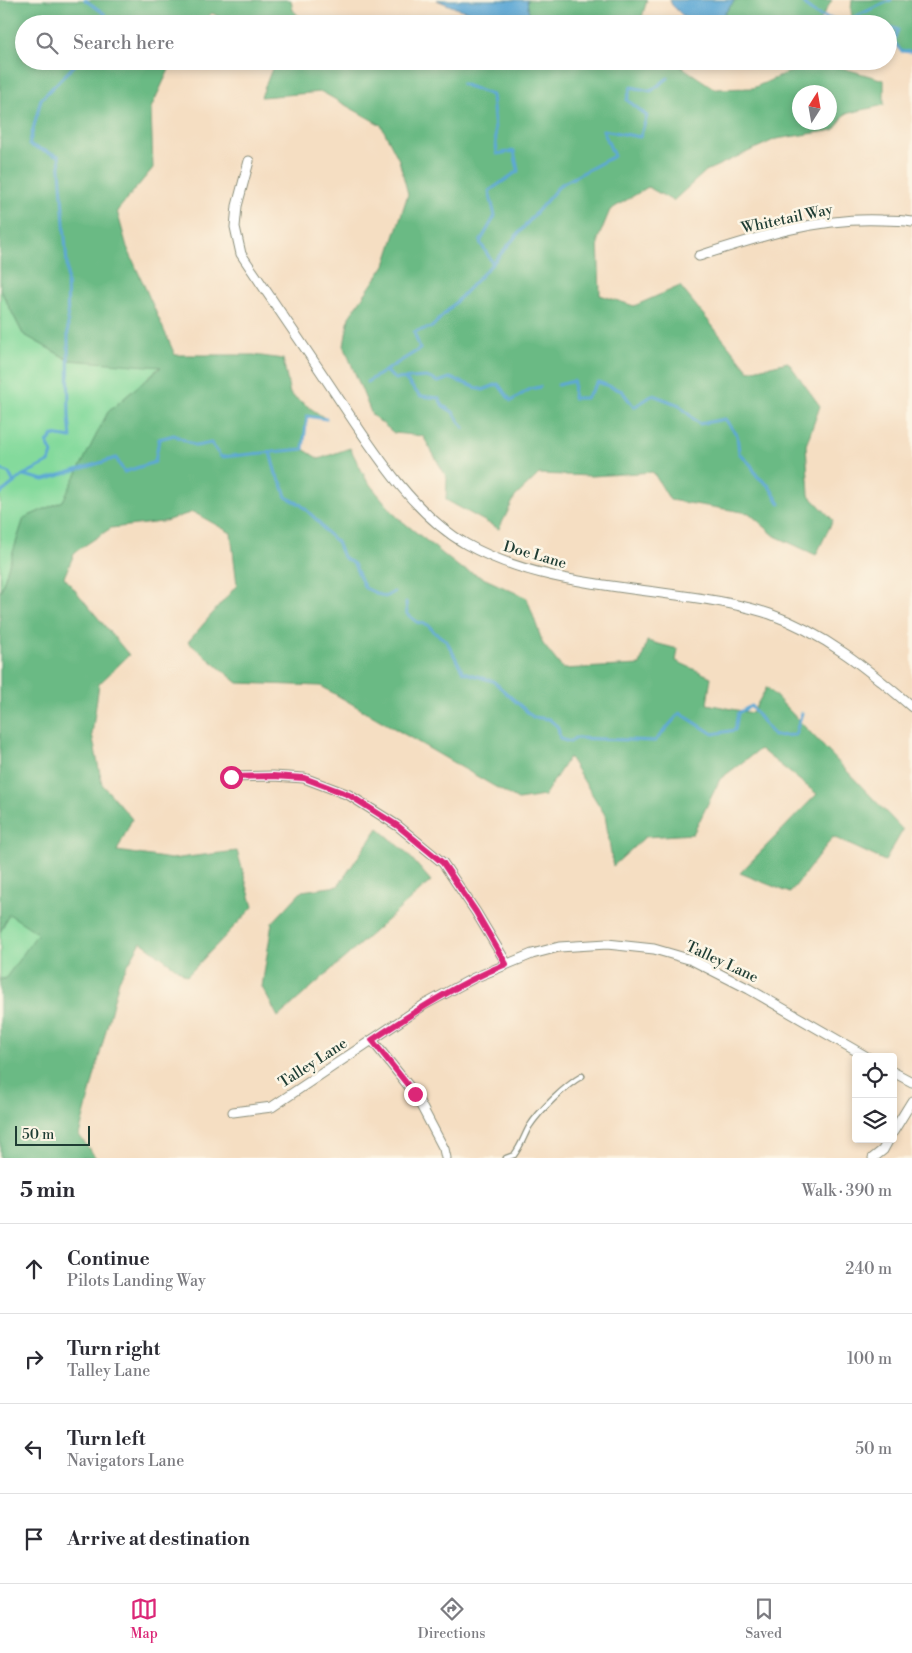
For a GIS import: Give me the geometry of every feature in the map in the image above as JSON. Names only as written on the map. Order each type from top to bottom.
[{"type":"street","name":"Doe Lane","points":[[249,161],[237,206],[235,227],[241,254],[383,464],[426,514],[464,543],[501,561],[576,581],[712,600],[777,617],[810,630],[888,686],[912,708]]},
{"type":"street","name":"Whitetail Way","points":[[698,256],[761,236],[821,223],[862,219],[912,222]]},
{"type":"street","points":[[231,777],[273,776],[304,778],[349,795],[398,826],[443,863],[476,912],[506,964]]},
{"type":"street","name":"Talley Lane","points":[[233,1112],[272,1107],[424,1005],[474,978],[506,964],[532,954],[559,947],[607,944],[654,950],[692,960],[749,989],[860,1053]]},
{"type":"street","points":[[372,1040],[415,1094],[444,1149],[446,1158]]},
{"type":"street","points":[[897,1074],[912,1082]]},
{"type":"street","points":[[897,1125],[912,1101]]},
{"type":"street","points":[[873,1158],[883,1150],[887,1143]]},
{"type":"lane","points":[[506,1158],[514,1155],[530,1125],[540,1113],[569,1084],[582,1076]]},
{"type":"green space","points":[[0,0],[291,0],[293,10],[298,15],[215,15],[212,13],[210,15],[15,15],[15,70],[169,70],[151,108],[153,168],[117,211],[127,247],[175,355],[254,355],[283,359],[290,394],[326,419],[307,416],[303,449],[319,459],[350,448],[367,481],[397,517],[459,567],[527,598],[543,644],[563,669],[640,665],[647,641],[678,649],[676,661],[711,677],[707,704],[752,713],[767,687],[903,830],[885,861],[833,837],[790,893],[740,873],[817,794],[760,749],[720,779],[693,834],[645,837],[613,866],[605,815],[569,757],[544,796],[518,800],[321,686],[238,683],[188,642],[237,585],[231,533],[193,512],[162,522],[111,528],[75,552],[64,577],[129,655],[99,684],[92,734],[102,784],[132,819],[117,851],[171,859],[237,851],[253,907],[187,976],[141,942],[119,980],[79,1135],[96,1158],[0,1158],[0,979],[5,979],[38,933],[9,914],[0,932],[0,593],[24,518],[63,501],[108,412],[161,367],[69,360],[23,334],[0,289]]},
{"type":"green space","points":[[527,0],[647,0],[643,15],[529,15]]},
{"type":"green space","points":[[735,0],[832,0],[823,15],[723,15]]},
{"type":"green space","points":[[852,0],[912,0],[912,52],[901,51],[897,45],[897,15],[852,15]]},
{"type":"green space","points":[[272,70],[686,70],[715,89],[753,88],[787,73],[801,70],[849,70],[884,80],[884,105],[845,114],[837,126],[837,85],[792,85],[792,130],[834,130],[776,139],[706,171],[673,201],[648,187],[610,210],[598,239],[600,295],[634,306],[680,286],[749,371],[788,362],[820,406],[806,445],[809,495],[833,520],[816,555],[775,536],[749,513],[670,500],[653,472],[592,476],[539,474],[515,497],[499,529],[446,500],[447,478],[423,436],[394,433],[372,415],[344,346],[349,317],[385,265],[408,194],[399,160],[381,125],[322,92],[261,97]]},
{"type":"green space","points":[[0,289],[23,334],[69,360],[161,366],[108,412],[63,501],[24,518],[0,593]]},
{"type":"green space","points":[[378,828],[405,851],[431,881],[278,1017],[262,987],[272,923],[302,891],[338,886]]},
{"type":"green space","points":[[9,914],[39,933],[5,979],[0,979],[0,932]]},
{"type":"water","points":[[437,0],[527,0],[529,15],[479,15]]},
{"type":"water","points":[[670,0],[735,0],[723,15],[682,15],[672,5]]},
{"type":"waterway","points":[[85,0],[105,15]]},
{"type":"waterway","points":[[801,0],[818,15]]},
{"type":"waterway","points":[[859,15],[891,0]]},
{"type":"waterway","points":[[897,30],[897,33]]},
{"type":"waterway","points":[[897,45],[901,51],[912,52]]},
{"type":"waterway","points":[[23,475],[49,462],[52,453],[47,443],[53,435],[71,438],[67,264],[59,156],[29,145],[41,99],[70,70]]},
{"type":"waterway","points":[[367,382],[420,349],[414,332],[432,327],[493,263],[560,185],[614,156],[603,130],[640,137],[647,116],[627,100],[631,87],[651,91],[668,78]]},
{"type":"waterway","points":[[462,84],[492,95],[497,154],[514,151],[518,171],[489,191],[495,216],[480,242],[492,262]]},
{"type":"waterway","points":[[385,371],[395,379],[427,377],[438,382],[450,378],[483,390],[498,384],[511,401],[530,389],[540,387]]},
{"type":"waterway","points":[[405,379],[420,396],[439,398],[443,406],[453,412],[464,428]]},
{"type":"waterway","points":[[558,385],[574,381],[573,398],[586,398],[598,382],[622,391],[634,407],[653,395],[679,405],[699,424],[725,419],[737,435],[739,453],[751,465],[757,476],[769,486],[780,504]]},
{"type":"waterway","points":[[0,494],[23,475],[44,480],[116,458],[124,472],[155,462],[159,439],[174,435],[196,446],[211,443],[221,457],[303,449],[307,416],[326,419]]},
{"type":"waterway","points":[[270,452],[276,474],[282,484],[286,497],[300,504],[337,542],[343,557],[354,564],[365,588],[385,597],[394,592]]},
{"type":"waterway","points":[[0,469],[9,473],[14,483]]},
{"type":"waterway","points":[[406,602],[407,614],[417,622],[428,625],[435,633],[446,640],[463,672],[493,681],[533,717],[549,719],[558,727],[560,739],[570,742],[575,738],[655,741],[680,713],[713,734],[735,730],[738,713],[751,706],[774,736],[795,735],[802,713]]},
{"type":"route","points":[[231,777],[273,776],[304,778],[349,795],[398,826],[443,863],[476,912],[506,964],[474,978],[424,1005],[372,1040],[415,1094]]}]
